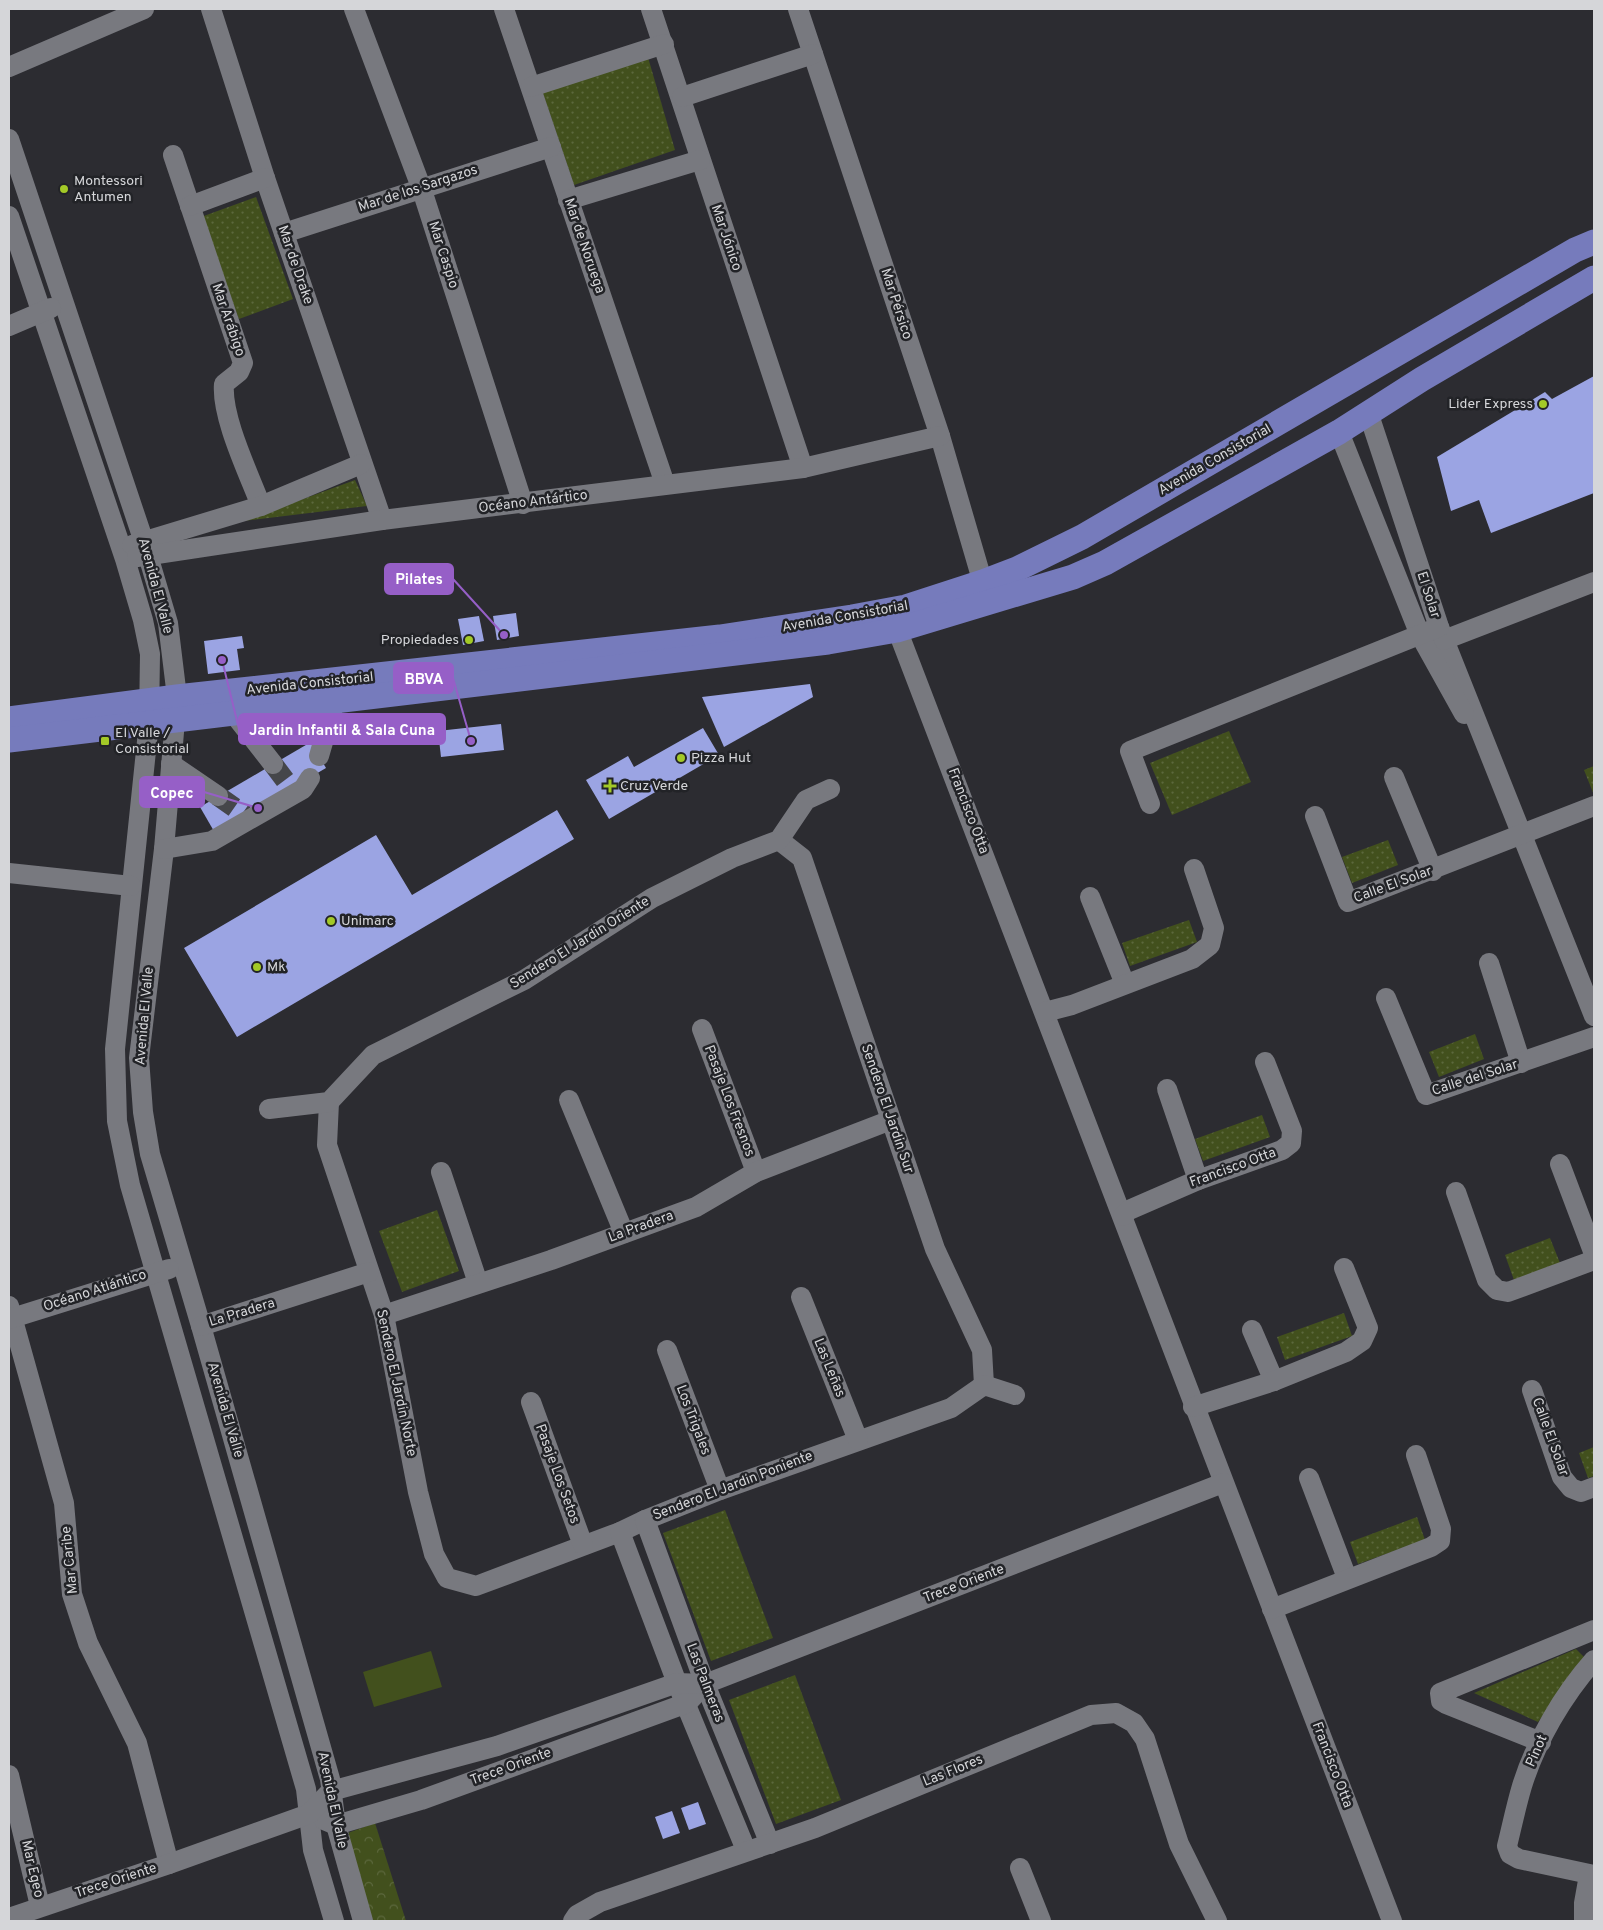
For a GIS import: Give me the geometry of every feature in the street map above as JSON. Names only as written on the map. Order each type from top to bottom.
[{"type":"main road","name":"Avenida Consistorial","points":[[986,592],[1017,569],[1082,537],[1575,250],[1594,242]]},
{"type":"main road","name":"Avenida Consistorial","points":[[176,708],[234,714],[828,642],[986,592],[1073,577],[1105,564],[1369,415],[1422,379],[1594,278]]},
{"type":"main road","points":[[1271,428],[1264,438],[1265,452],[1275,463],[1282,464]]},
{"type":"main road","name":"Avenida Consistorial","points":[[9,719],[150,711],[176,708],[269,689],[720,637],[894,620]]},
{"type":"main road","name":"Avenida Consistorial","points":[[9,740],[150,711]]},
{"type":"street","points":[[9,67],[144,9]]},
{"type":"street","name":"Mar de Drake","points":[[211,9],[265,178],[361,464],[382,520]]},
{"type":"street","name":"Mar Caspio","points":[[354,9],[421,187],[523,504]]},
{"type":"street","name":"Mar de Noruega","points":[[504,9],[665,484]]},
{"type":"street","name":"Mar Jónico","points":[[651,9],[682,97],[700,160],[803,468]]},
{"type":"street","name":"Mar Pérsico","points":[[798,9],[940,436],[986,592]]},
{"type":"street","points":[[531,87],[664,44]]},
{"type":"street","points":[[682,97],[813,54]]},
{"type":"street","name":"Avenida El Valle","points":[[9,139],[146,548],[168,623],[176,708],[164,849],[139,1058],[142,1112],[150,1154],[327,1769],[336,1824],[363,1921]]},
{"type":"street","name":"Mar de los Sargazos","points":[[284,233],[421,187],[551,147]]},
{"type":"street","name":"Mar Arábigo","points":[[173,155],[243,363],[239,372],[224,384],[223,397],[237,442],[262,506]]},
{"type":"street","points":[[568,200],[700,160]]},
{"type":"street","points":[[190,206],[265,178]]},
{"type":"street","name":"Avenida El Valle","points":[[9,216],[40,313],[123,554],[150,654],[150,711],[115,1049],[117,1121],[125,1160],[156,1272],[306,1789],[313,1850],[334,1921]]},
{"type":"street","points":[[9,326],[64,303]]},
{"type":"street","name":"El Solar","points":[[1369,415],[1442,634],[1594,1016]]},
{"type":"street","name":"El Solar","points":[[1339,432],[1420,635],[1498,771]]},
{"type":"street","name":"Océano Antártico","points":[[146,548],[523,504],[665,484],[803,468],[940,436]]},
{"type":"street","name":"Océano Antártico","points":[[123,554],[146,548],[262,506],[361,464]]},
{"type":"street","points":[[1150,804],[1130,752],[1420,635],[1442,634],[1594,582]]},
{"type":"street","name":"Francisco Otta","points":[[894,620],[1045,1012],[1193,1406],[1392,1921]]},
{"type":"street","points":[[318,756],[335,701]]},
{"type":"street","points":[[234,714],[273,764]]},
{"type":"street","points":[[171,764],[218,796]]},
{"type":"street","points":[[1394,777],[1433,871]]},
{"type":"street","points":[[164,849],[212,841],[248,817],[293,791],[303,789],[310,778]]},
{"type":"street","points":[[779,840],[806,800],[830,789]]},
{"type":"street","name":"Calle El Solar","points":[[1316,816],[1348,902],[1433,871],[1594,806]]},
{"type":"street","name":"Sendero El Jardin Oriente","points":[[329,1102],[374,1055],[524,980],[652,898],[732,858],[779,840]]},
{"type":"street","name":"Sendero El Jardin Sur","points":[[779,840],[802,858],[935,1249],[982,1350],[984,1385]]},
{"type":"street","points":[[1045,1012],[1072,1005],[1192,959],[1210,945],[1214,928],[1194,869]]},
{"type":"street","points":[[9,873],[131,886]]},
{"type":"street","points":[[1090,896],[1125,984]]},
{"type":"street","points":[[1489,963],[1521,1062]]},
{"type":"street","name":"Calle del Solar","points":[[1386,998],[1426,1095],[1594,1037]]},
{"type":"street","name":"Pasaje Los Fresnos","points":[[702,1029],[756,1172]]},
{"type":"street","name":"Francisco Otta","points":[[1122,1216],[1129,1210],[1198,1180],[1282,1150],[1291,1143],[1292,1131],[1265,1062]]},
{"type":"street","points":[[1167,1089],[1198,1180]]},
{"type":"street","points":[[569,1100],[624,1233]]},
{"type":"street","points":[[269,1109],[329,1102]]},
{"type":"street","name":"Sendero El Jardin Norte","points":[[329,1102],[327,1145],[384,1315],[418,1492],[434,1554],[447,1578]]},
{"type":"street","name":"La Pradera","points":[[384,1315],[550,1260],[696,1207],[756,1172],[891,1120]]},
{"type":"street","points":[[125,1160],[150,1154]]},
{"type":"street","points":[[1560,1164],[1594,1254]]},
{"type":"street","points":[[441,1172],[478,1283]]},
{"type":"street","points":[[1456,1192],[1487,1280],[1498,1290],[1508,1292],[1594,1260]]},
{"type":"street","name":"Océano Atlántico","points":[[9,1314],[183,1266]]},
{"type":"street","points":[[1193,1406],[1274,1381],[1346,1352],[1362,1341],[1368,1328],[1344,1268]]},
{"type":"street","name":"La Pradera","points":[[201,1326],[369,1272]]},
{"type":"street","name":"Las Leñas","points":[[801,1297],[858,1440]]},
{"type":"street","name":"Mar Caribe","points":[[9,1314],[64,1503],[72,1594],[88,1643],[137,1743],[169,1864]]},
{"type":"street","points":[[1252,1330],[1274,1381]]},
{"type":"street","name":"Los Trigales","points":[[667,1350],[720,1490]]},
{"type":"street","points":[[984,1385],[1015,1395]]},
{"type":"street","name":"Sendero El Jardin Poniente","points":[[447,1578],[476,1586],[620,1532],[720,1490],[951,1408],[984,1385]]},
{"type":"street","name":"Calle El Solar","points":[[1532,1390],[1562,1477],[1572,1488],[1581,1492],[1594,1488]]},
{"type":"street","name":"Pasaje Los Setos","points":[[531,1402],[582,1545]]},
{"type":"street","points":[[1272,1609],[1347,1578],[1431,1547],[1440,1541],[1441,1529],[1416,1455]]},
{"type":"street","points":[[1309,1478],[1347,1578]]},
{"type":"street","name":"Trece Oriente","points":[[9,1918],[169,1864],[308,1814],[331,1790],[497,1746],[677,1682],[705,1684],[1223,1483]]},
{"type":"street","name":"Las Palmeras","points":[[645,1520],[705,1684],[770,1844]]},
{"type":"street","name":"Las Palmeras","points":[[620,1532],[677,1682],[746,1850]]},
{"type":"street","points":[[1541,1742],[1446,1704],[1439,1696],[1443,1690],[1592,1634]]},
{"type":"street","name":"Pinot","points":[[1592,1875],[1519,1859],[1510,1854],[1507,1846],[1523,1785],[1541,1742],[1576,1681],[1594,1660]]},
{"type":"street","name":"Trece Oriente","points":[[336,1824],[421,1800],[687,1703],[705,1684]]},
{"type":"street","name":"Las Flores","points":[[573,1921],[577,1915],[600,1902],[814,1828],[1091,1715],[1116,1713],[1134,1723],[1145,1739],[1180,1844],[1217,1921]]},
{"type":"street","name":"Mar Egeo","points":[[9,1775],[40,1906]]},
{"type":"street","points":[[308,1814],[336,1824]]},
{"type":"street","points":[[1020,1868],[1041,1921]]},
{"type":"street","points":[[1584,1921],[1584,1903],[1592,1875]]},
{"type":"green space","points":[[647,54],[675,150],[574,185],[540,85]]},
{"type":"green space","points":[[256,197],[293,299],[239,319],[201,217]]},
{"type":"green space","points":[[355,480],[367,506],[243,521]]},
{"type":"green space","points":[[1229,731],[1251,782],[1172,815],[1150,763]]},
{"type":"green space","points":[[1594,766],[1594,795],[1584,770]]},
{"type":"green space","points":[[1388,840],[1398,865],[1352,883],[1342,857]]},
{"type":"green space","points":[[1189,920],[1197,942],[1130,966],[1122,943]]},
{"type":"green space","points":[[1475,1034],[1484,1059],[1439,1077],[1429,1052]]},
{"type":"green space","points":[[1262,1115],[1270,1137],[1203,1161],[1195,1139]]},
{"type":"green space","points":[[437,1210],[459,1271],[402,1292],[379,1231]]},
{"type":"green space","points":[[1550,1238],[1560,1263],[1514,1280],[1505,1255]]},
{"type":"green space","points":[[1344,1313],[1352,1336],[1285,1360],[1277,1337]]},
{"type":"green space","points":[[1594,1447],[1594,1476],[1588,1478],[1579,1453]]},
{"type":"green space","points":[[725,1510],[773,1638],[711,1661],[663,1533]]},
{"type":"green space","points":[[1417,1517],[1425,1540],[1358,1564],[1350,1542]]},
{"type":"green space","points":[[1576,1649],[1585,1658],[1538,1722],[1474,1693]]},
{"type":"green space","points":[[431,1651],[442,1687],[374,1707],[363,1672]]},
{"type":"green space","points":[[795,1675],[841,1800],[776,1824],[729,1700]]},
{"type":"green space","points":[[375,1823],[406,1921],[372,1921],[345,1834]]},
{"type":"building","points":[[1594,376],[1594,493],[1491,533],[1479,500],[1451,511],[1437,457],[1545,392],[1552,399]]},
{"type":"building","points":[[516,613],[519,636],[497,640],[493,616]]},
{"type":"building","points":[[479,616],[484,641],[463,645],[458,619]]},
{"type":"building","points":[[242,636],[244,648],[237,649],[240,670],[208,674],[204,641]]},
{"type":"building","points":[[810,684],[813,697],[724,747],[702,697]]},
{"type":"building","points":[[501,724],[504,750],[441,757],[438,731]]},
{"type":"building","points":[[703,728],[719,755],[609,819],[586,780],[628,756],[634,767]]},
{"type":"building","points":[[311,742],[326,768],[215,833],[200,807]]},
{"type":"building","name":"Unimarc","points":[[557,810],[574,839],[237,1037],[184,948],[376,835],[412,895]]},
{"type":"building","points":[[698,1802],[706,1824],[689,1830],[681,1808]]},
{"type":"building","points":[[672,1811],[680,1833],[663,1839],[655,1817]]},
{"type":"tunnel","points":[[273,764],[291,788]]},
{"type":"tunnel","points":[[218,796],[245,815]]},
{"type":"place","name":"Montessori Antumen","points":[[64,189]]},
{"type":"place","name":"Lider Express","points":[[1543,404]]},
{"type":"place","name":"Pilates","points":[[504,635]]},
{"type":"place","name":"Propiedades","points":[[469,640]]},
{"type":"place","name":"Jardin Infantil & Sala Cuna","points":[[222,660]]},
{"type":"place","name":"El Valle / Consistorial","points":[[105,741]]},
{"type":"place","name":"BBVA","points":[[471,741]]},
{"type":"place","name":"Pizza Hut","points":[[681,758]]},
{"type":"place","name":"Cruz Verde","points":[[610,786]]},
{"type":"place","name":"Copec","points":[[258,808]]},
{"type":"place","name":"Unimarc","points":[[331,921]]},
{"type":"place","name":"Mk","points":[[257,967]]}]
